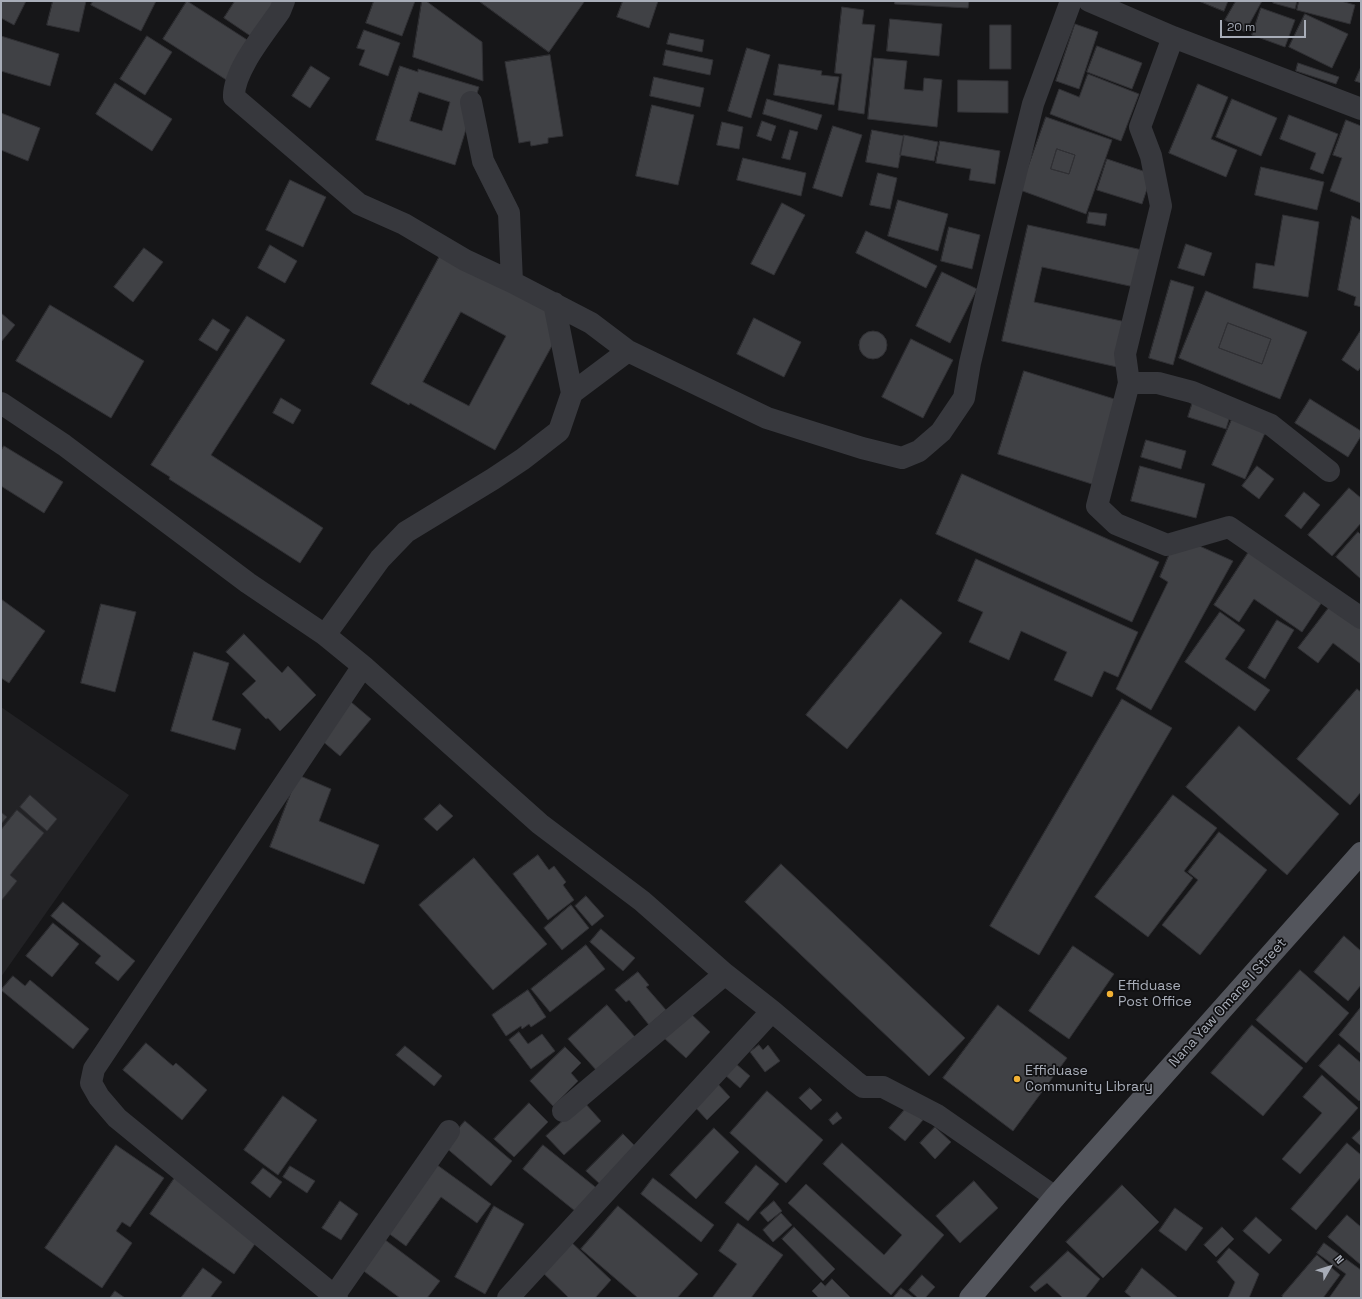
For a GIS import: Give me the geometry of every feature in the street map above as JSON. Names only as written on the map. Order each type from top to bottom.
[{"type":"main road","name":"Nana Yaw Omane I Street","points":[[970,1298],[1055,1197],[1361,853]]},
{"type":"street","points":[[284,1],[280,11],[242,68],[234,90],[234,97],[359,204],[404,224],[465,260],[512,282],[591,323],[628,350],[767,418],[862,448],[902,458],[919,451],[941,432],[964,398],[972,355],[1033,104],[1071,1]]},
{"type":"street","points":[[1090,1],[1173,37],[1361,109]]},
{"type":"street","points":[[1173,37],[1140,127],[1150,156],[1161,206],[1125,354],[1129,383],[1097,506],[1116,524],[1167,545],[1230,527],[1361,618]]},
{"type":"street","points":[[471,102],[483,161],[509,213],[512,282]]},
{"type":"street","points":[[325,635],[380,559],[406,532],[493,479],[559,431],[572,393],[554,303]]},
{"type":"street","points":[[572,393],[628,350]]},
{"type":"street","points":[[1129,383],[1158,383],[1192,392],[1271,425],[1329,471]]},
{"type":"street","points":[[1,403],[70,450],[248,583],[325,635],[363,666],[540,824],[642,901],[725,974],[772,1011],[863,1088],[883,1088],[937,1115],[1055,1197]]},
{"type":"street","points":[[363,666],[94,1069],[91,1083],[99,1096],[117,1118],[335,1297],[449,1131]]},
{"type":"street","points":[[563,1111],[725,974]]},
{"type":"street","points":[[508,1298],[772,1011]]},
{"type":"shaded area","points":[[1,707],[129,795],[1,977]]},
{"type":"building","points":[[1,1],[26,1],[14,25],[1,18]]},
{"type":"building","points":[[53,1],[86,1],[79,32],[47,25]]},
{"type":"building","points":[[93,1],[156,1],[141,31],[91,5]]},
{"type":"building","points":[[187,1],[252,43],[228,81],[163,39]]},
{"type":"building","points":[[235,1],[277,1],[252,37],[224,18]]},
{"type":"building","points":[[374,1],[415,1],[402,36],[366,23]]},
{"type":"building","points":[[422,1],[426,1],[482,42],[483,81],[413,57]]},
{"type":"building","points":[[479,1],[584,1],[584,2],[549,52]]},
{"type":"building","points":[[623,1],[658,1],[649,28],[617,17]]},
{"type":"building","points":[[895,1],[969,1],[968,8],[895,4]]},
{"type":"building","points":[[1199,1],[1228,1],[1224,11]]},
{"type":"building","points":[[1236,1],[1262,1],[1245,32],[1225,20]]},
{"type":"building","points":[[1274,1],[1297,1],[1295,9],[1273,3]]},
{"type":"building","points":[[1299,1],[1341,1],[1355,5],[1350,24],[1297,10]]},
{"type":"building","points":[[842,7],[864,10],[862,24],[875,25],[864,114],[838,110],[842,74],[835,73]]},
{"type":"building","points":[[1261,8],[1295,20],[1285,47],[1252,35]]},
{"type":"building","points":[[1305,14],[1348,34],[1332,68],[1289,47]]},
{"type":"building","points":[[890,19],[942,24],[939,56],[887,51]]},
{"type":"building","points":[[1075,24],[1098,32],[1079,89],[1056,81]]},
{"type":"building","points":[[990,25],[1011,25],[1011,69],[990,69]]},
{"type":"building","points":[[364,30],[400,43],[388,76],[359,65],[365,50],[357,48]]},
{"type":"building","points":[[670,33],[704,40],[702,52],[667,44]]},
{"type":"building","points":[[1,36],[59,54],[50,86],[1,71]]},
{"type":"building","points":[[147,36],[172,52],[145,95],[120,79]]},
{"type":"building","points":[[1097,46],[1142,63],[1132,89],[1087,72]]},
{"type":"building","points":[[747,48],[770,55],[751,118],[728,111]]},
{"type":"building","points":[[666,50],[713,60],[710,75],[663,65]]},
{"type":"building","points":[[550,55],[563,136],[548,138],[548,143],[531,146],[530,141],[519,143],[505,62]]},
{"type":"building","points":[[874,58],[907,61],[904,89],[923,91],[924,78],[942,80],[937,127],[868,119]]},
{"type":"building","points":[[1298,63],[1339,77],[1336,84],[1296,71]]},
{"type":"building","points":[[779,64],[822,71],[821,75],[839,77],[834,105],[774,95]]},
{"type":"building","points":[[311,66],[330,78],[310,108],[292,96]]},
{"type":"building","points":[[400,66],[418,72],[418,69],[479,87],[455,165],[376,140]],"holes":[[[419,92],[450,102],[442,131],[410,121]]]},
{"type":"building","points":[[1361,67],[1361,83],[1355,81]]},
{"type":"building","points":[[1088,74],[1139,94],[1121,141],[1050,114],[1059,89],[1079,97]]},
{"type":"building","points":[[654,77],[704,88],[700,107],[650,96]]},
{"type":"building","points":[[958,80],[1008,81],[1008,113],[958,112]]},
{"type":"building","points":[[115,83],[172,119],[152,151],[96,114]]},
{"type":"building","points":[[1198,84],[1228,97],[1211,139],[1237,150],[1226,177],[1169,153]]},
{"type":"building","points":[[767,99],[822,115],[817,130],[763,114]]},
{"type":"building","points":[[1232,99],[1277,118],[1261,156],[1216,137]]},
{"type":"building","points":[[652,105],[694,115],[678,185],[636,176]]},
{"type":"building","points":[[1,113],[40,128],[28,161],[1,150]]},
{"type":"building","points":[[1289,115],[1338,134],[1323,174],[1310,169],[1316,153],[1280,139]]},
{"type":"building","points":[[1046,117],[1112,140],[1086,214],[1020,190]],"holes":[[[1057,149],[1075,155],[1069,174],[1051,169]]]},
{"type":"building","points":[[1346,120],[1361,126],[1361,203],[1330,191],[1342,158],[1333,155]]},
{"type":"building","points":[[762,121],[776,126],[771,141],[757,136]]},
{"type":"building","points":[[722,122],[743,127],[739,149],[717,145]]},
{"type":"building","points":[[833,126],[862,135],[842,197],[813,188]]},
{"type":"building","points":[[790,130],[798,132],[790,160],[782,158]]},
{"type":"building","points":[[872,130],[904,136],[898,168],[866,162]]},
{"type":"building","points":[[904,135],[938,142],[934,161],[900,155]]},
{"type":"building","points":[[940,141],[1000,151],[995,184],[969,180],[971,169],[936,163]]},
{"type":"building","points":[[1057,149],[1075,155],[1069,174],[1051,169]]},
{"type":"building","points":[[743,158],[806,173],[801,196],[737,180]]},
{"type":"building","points":[[1107,159],[1152,174],[1142,204],[1097,190]]},
{"type":"building","points":[[1261,167],[1324,182],[1317,210],[1255,195]]},
{"type":"building","points":[[878,173],[897,178],[890,209],[870,205]]},
{"type":"building","points":[[290,180],[326,197],[303,247],[266,230]]},
{"type":"building","points":[[898,200],[948,214],[938,251],[888,236]]},
{"type":"building","points":[[782,203],[805,215],[774,275],[751,264]]},
{"type":"building","points":[[1089,212],[1107,214],[1105,226],[1087,223]]},
{"type":"building","points":[[1283,215],[1319,222],[1308,297],[1253,288],[1256,263],[1274,266]]},
{"type":"building","points":[[1352,216],[1361,220],[1361,307],[1354,305],[1356,297],[1338,290]]},
{"type":"building","points":[[1028,225],[1147,251],[1139,288],[1042,267],[1034,302],[1126,322],[1117,367],[1002,341]]},
{"type":"building","points":[[949,227],[980,235],[972,269],[941,261]]},
{"type":"building","points":[[866,231],[937,266],[926,288],[856,253]]},
{"type":"building","points":[[1186,244],[1212,253],[1204,276],[1178,268]]},
{"type":"building","points":[[270,245],[297,261],[285,283],[258,268]]},
{"type":"building","points":[[144,248],[163,262],[133,302],[114,287]]},
{"type":"building","points":[[442,252],[566,320],[495,450],[410,403],[409,405],[371,384]],"holes":[[[461,312],[506,336],[469,406],[423,382]]]},
{"type":"building","points":[[942,272],[977,289],[950,343],[916,326]]},
{"type":"building","points":[[1171,280],[1194,287],[1173,365],[1149,358]]},
{"type":"building","points":[[1206,291],[1307,332],[1280,399],[1179,358]],"holes":[[[1228,323],[1271,339],[1262,364],[1219,348]]]},
{"type":"building","points":[[50,305],[144,361],[111,418],[16,361]]},
{"type":"building","points":[[1,313],[15,325],[1,342]]},
{"type":"building","points":[[247,316],[285,340],[211,455],[323,528],[300,563],[169,479],[170,477],[151,465]]},
{"type":"building","points":[[754,318],[801,342],[784,377],[737,354]]},
{"type":"building","points":[[213,319],[230,330],[217,351],[199,340]]},
{"type":"building","points":[[1228,323],[1271,339],[1262,364],[1219,348]]},
{"type":"building","points":[[1361,330],[1361,367],[1358,371],[1342,360]]},
{"type":"building","points":[[873,331],[879,332],[883,335],[886,339],[886,351],[883,355],[879,358],[873,359],[867,358],[863,355],[860,351],[859,345],[860,339],[863,335],[867,332]]},
{"type":"building","points":[[911,339],[953,360],[923,418],[882,397]]},
{"type":"building","points":[[1024,371],[1124,402],[1098,486],[998,454]]},
{"type":"building","points":[[281,398],[301,410],[293,424],[273,413]]},
{"type":"building","points":[[1194,398],[1230,416],[1226,429],[1188,417]]},
{"type":"building","points":[[1310,399],[1361,431],[1361,436],[1348,457],[1295,423]]},
{"type":"building","points":[[1232,419],[1265,433],[1245,479],[1212,465]]},
{"type":"building","points":[[1146,440],[1186,451],[1181,469],[1141,457]]},
{"type":"building","points":[[4,446],[63,482],[44,513],[1,486],[1,451]]},
{"type":"building","points":[[1140,466],[1205,484],[1196,518],[1131,501]]},
{"type":"building","points":[[1257,466],[1274,479],[1259,499],[1242,486]]},
{"type":"building","points":[[962,474],[1159,562],[1132,622],[936,534]]},
{"type":"building","points":[[1349,488],[1361,498],[1361,523],[1332,556],[1308,535]]},
{"type":"building","points":[[1304,492],[1320,505],[1301,529],[1285,516]]},
{"type":"building","points":[[1358,532],[1361,535],[1361,579],[1336,557]]},
{"type":"building","points":[[1177,536],[1233,561],[1151,710],[1116,689],[1168,582],[1160,577]]},
{"type":"building","points":[[1252,547],[1326,596],[1302,632],[1254,599],[1239,622],[1214,605]]},
{"type":"building","points":[[976,559],[1138,632],[1118,677],[1104,671],[1092,697],[1054,680],[1067,652],[1021,631],[1009,660],[969,642],[983,612],[958,601]]},
{"type":"building","points":[[1,599],[45,631],[9,683],[1,678]]},
{"type":"building","points":[[901,599],[942,633],[847,749],[806,715]]},
{"type":"building","points":[[1334,601],[1361,621],[1361,664],[1333,643],[1318,663],[1298,648]]},
{"type":"building","points":[[101,604],[136,612],[115,692],[81,683]]},
{"type":"building","points":[[1220,612],[1245,630],[1225,659],[1270,690],[1255,711],[1185,662]]},
{"type":"building","points":[[1277,620],[1294,630],[1265,679],[1248,668]]},
{"type":"building","points":[[244,634],[282,673],[288,666],[316,695],[280,731],[242,694],[256,681],[226,652]]},
{"type":"building","points":[[194,652],[229,663],[212,720],[241,729],[235,750],[171,731]]},
{"type":"building","points":[[1357,689],[1361,692],[1361,792],[1350,805],[1297,759]]},
{"type":"building","points":[[1122,699],[1172,728],[1039,955],[990,926]]},
{"type":"building","points":[[351,702],[371,719],[340,756],[320,739]]},
{"type":"building","points":[[1239,726],[1339,814],[1287,875],[1186,787]]},
{"type":"building","points":[[298,775],[331,789],[319,821],[379,845],[364,884],[270,847]]},
{"type":"building","points":[[30,795],[57,819],[47,831],[20,807]]},
{"type":"building","points":[[1173,795],[1217,828],[1184,871],[1193,878],[1148,937],[1095,897]]},
{"type":"building","points":[[440,804],[453,816],[437,831],[424,819]]},
{"type":"building","points":[[17,810],[44,833],[10,875],[17,881],[1,901],[1,830]]},
{"type":"building","points":[[1,812],[7,817],[1,824]]},
{"type":"building","points":[[1219,832],[1267,870],[1200,955],[1162,925],[1198,880],[1188,872]]},
{"type":"building","points":[[538,855],[549,870],[554,866],[566,882],[563,885],[574,900],[548,920],[513,874]]},
{"type":"building","points":[[474,858],[547,944],[493,990],[419,905]]},
{"type":"building","points":[[781,864],[965,1038],[929,1076],[745,902]]},
{"type":"building","points":[[586,896],[604,916],[592,926],[575,906]]},
{"type":"building","points":[[63,902],[135,961],[118,981],[95,963],[101,956],[51,916]]},
{"type":"building","points":[[571,905],[589,928],[562,950],[544,928]]},
{"type":"building","points":[[53,923],[79,944],[52,977],[26,956]]},
{"type":"building","points":[[601,929],[635,958],[623,971],[590,942]]},
{"type":"building","points":[[1344,936],[1361,951],[1361,985],[1348,1001],[1314,972]]},
{"type":"building","points":[[586,945],[605,969],[550,1012],[531,989]]},
{"type":"building","points":[[1073,946],[1114,974],[1069,1039],[1029,1011]]},
{"type":"building","points":[[1300,970],[1349,1013],[1306,1063],[1256,1020]]},
{"type":"building","points":[[638,972],[649,985],[646,987],[666,1010],[649,1025],[629,1000],[626,1002],[615,990]]},
{"type":"building","points":[[13,976],[25,986],[30,980],[89,1029],[73,1049],[1,990]]},
{"type":"building","points":[[528,990],[546,1017],[531,1027],[529,1024],[522,1029],[521,1026],[506,1036],[492,1015]]},
{"type":"building","points":[[607,1005],[635,1037],[597,1071],[568,1039]]},
{"type":"building","points":[[998,1005],[1067,1058],[1013,1131],[943,1078]]},
{"type":"building","points":[[1361,1007],[1361,1054],[1339,1035]]},
{"type":"building","points":[[689,1012],[710,1032],[686,1058],[664,1038]]},
{"type":"building","points":[[1252,1025],[1303,1068],[1263,1116],[1211,1073]]},
{"type":"building","points":[[519,1032],[528,1044],[542,1034],[555,1051],[531,1069],[509,1040]]},
{"type":"building","points":[[146,1043],[173,1066],[176,1063],[207,1090],[182,1120],[123,1070]]},
{"type":"building","points":[[1339,1044],[1361,1063],[1361,1099],[1359,1101],[1319,1066]]},
{"type":"building","points":[[759,1045],[763,1050],[768,1045],[780,1061],[765,1072],[750,1052]]},
{"type":"building","points":[[405,1046],[442,1076],[434,1086],[396,1055]]},
{"type":"building","points":[[565,1047],[581,1063],[571,1073],[578,1081],[553,1106],[530,1081]]},
{"type":"building","points":[[735,1063],[750,1076],[740,1088],[725,1075]]},
{"type":"building","points":[[1322,1075],[1358,1108],[1300,1174],[1282,1159],[1322,1113],[1303,1097]]},
{"type":"building","points":[[717,1083],[730,1097],[707,1120],[694,1106]]},
{"type":"building","points":[[810,1088],[822,1100],[811,1110],[799,1098]]},
{"type":"building","points":[[767,1091],[823,1140],[786,1183],[730,1133]]},
{"type":"building","points":[[283,1096],[317,1120],[278,1175],[244,1150]]},
{"type":"building","points":[[584,1102],[601,1121],[564,1155],[546,1136]]},
{"type":"building","points":[[529,1103],[548,1122],[514,1157],[494,1139]]},
{"type":"building","points":[[907,1107],[923,1120],[905,1141],[889,1128]]},
{"type":"building","points":[[837,1112],[842,1118],[833,1125],[829,1120]]},
{"type":"building","points":[[465,1121],[512,1161],[491,1186],[444,1146]]},
{"type":"building","points":[[935,1127],[951,1142],[935,1159],[920,1143]]},
{"type":"building","points":[[714,1128],[739,1152],[696,1199],[670,1175]]},
{"type":"building","points":[[1361,1129],[1361,1146],[1352,1138]]},
{"type":"building","points":[[623,1134],[639,1150],[602,1186],[586,1171]]},
{"type":"building","points":[[842,1143],[944,1235],[891,1295],[788,1203],[806,1184],[884,1255],[902,1235],[823,1164]]},
{"type":"building","points":[[1347,1143],[1361,1155],[1361,1177],[1316,1230],[1291,1209]]},
{"type":"building","points":[[116,1145],[164,1178],[130,1227],[122,1222],[116,1231],[132,1243],[102,1288],[45,1248]]},
{"type":"building","points":[[543,1145],[599,1190],[580,1215],[523,1169]]},
{"type":"building","points":[[433,1162],[491,1204],[477,1223],[441,1197],[406,1246],[384,1230]]},
{"type":"building","points":[[756,1165],[779,1184],[748,1221],[725,1203]]},
{"type":"building","points":[[290,1166],[315,1181],[307,1193],[283,1177]]},
{"type":"building","points":[[263,1168],[282,1182],[270,1198],[251,1183]]},
{"type":"building","points":[[176,1176],[257,1241],[234,1274],[150,1214]]},
{"type":"building","points":[[653,1178],[714,1225],[701,1242],[641,1194]]},
{"type":"building","points":[[974,1181],[998,1208],[960,1243],[936,1216]]},
{"type":"building","points":[[1122,1185],[1159,1222],[1103,1278],[1066,1242]]},
{"type":"building","points":[[340,1201],[358,1214],[341,1240],[322,1228]]},
{"type":"building","points":[[774,1201],[782,1211],[768,1222],[760,1213]]},
{"type":"building","points":[[494,1206],[524,1224],[485,1294],[455,1277]]},
{"type":"building","points":[[618,1206],[698,1274],[677,1298],[638,1298],[581,1249]]},
{"type":"building","points":[[1175,1208],[1203,1228],[1186,1251],[1159,1231]]},
{"type":"building","points":[[781,1213],[792,1225],[773,1242],[763,1230]]},
{"type":"building","points":[[1347,1215],[1361,1227],[1361,1265],[1328,1237]]},
{"type":"building","points":[[1256,1217],[1282,1240],[1269,1254],[1243,1231]]},
{"type":"building","points":[[738,1223],[783,1255],[751,1298],[712,1298],[737,1264],[719,1251]]},
{"type":"building","points":[[794,1227],[835,1269],[823,1281],[782,1239]]},
{"type":"building","points":[[1222,1227],[1234,1239],[1216,1257],[1204,1245]]},
{"type":"building","points":[[384,1239],[440,1281],[427,1298],[400,1298],[361,1269]]},
{"type":"building","points":[[568,1239],[611,1280],[595,1298],[569,1298],[539,1269]]},
{"type":"building","points":[[1324,1243],[1361,1270],[1361,1298],[1329,1298],[1346,1274],[1317,1253]]},
{"type":"building","points":[[1229,1248],[1259,1274],[1249,1298],[1228,1298],[1235,1282],[1217,1262]]},
{"type":"building","points":[[1068,1251],[1100,1279],[1085,1298],[1063,1298],[1047,1283],[1035,1292],[1030,1287]]},
{"type":"building","points":[[1317,1255],[1340,1275],[1323,1298],[1284,1298],[1282,1296]]},
{"type":"building","points":[[203,1268],[222,1282],[210,1298],[181,1298]]},
{"type":"building","points":[[1142,1268],[1178,1298],[1132,1298],[1125,1292]]},
{"type":"building","points":[[922,1275],[935,1287],[925,1298],[918,1298],[909,1290]]},
{"type":"building","points":[[832,1279],[851,1298],[819,1298],[812,1291],[821,1282],[825,1286]]},
{"type":"building","points":[[901,1288],[914,1298],[893,1298]]},
{"type":"building","points":[[115,1291],[125,1298],[110,1298]]},
{"type":"place","name":"Effiduase Post Office","points":[[1110,994]]},
{"type":"place","name":"Effiduase Community Library","points":[[1017,1079]]}]
